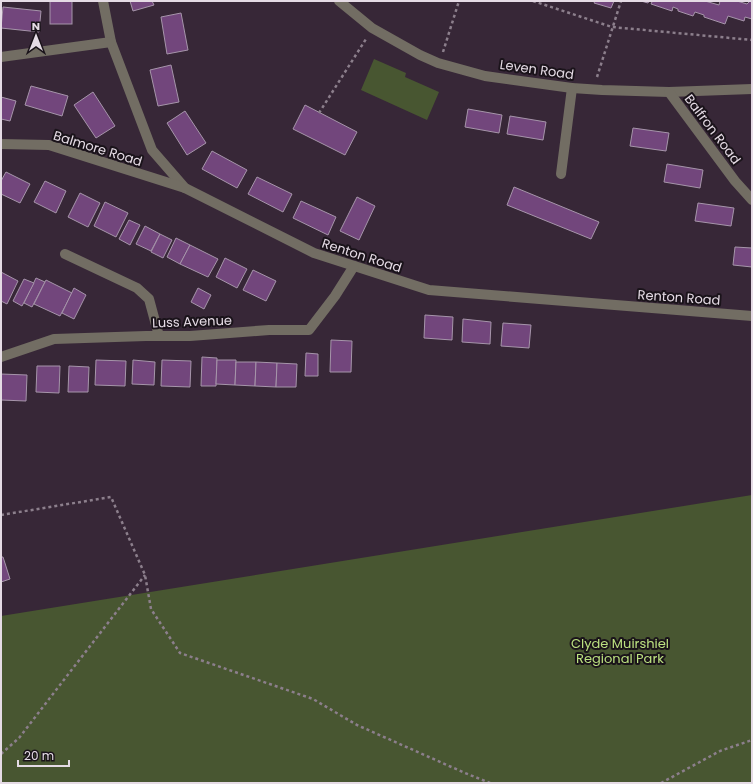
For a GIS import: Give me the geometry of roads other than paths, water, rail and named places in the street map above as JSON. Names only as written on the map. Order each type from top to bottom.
[{"type":"street","name":"Renton Road","points":[[103,1],[111,42],[152,150],[185,188],[314,253],[429,290],[752,316]]},
{"type":"street","name":"Leven Road","points":[[339,1],[372,28],[420,55],[440,64],[485,76],[572,88],[669,92],[752,89]]},
{"type":"street","points":[[1,57],[111,42]]},
{"type":"street","points":[[561,174],[572,88]]},
{"type":"street","name":"Balfron Road","points":[[669,92],[735,181],[752,200]]},
{"type":"street","name":"Balmore Road","points":[[1,144],[49,145],[185,188]]},
{"type":"street","points":[[65,254],[137,288],[149,299],[159,336]]},
{"type":"street","name":"Luss Avenue","points":[[1,356],[54,339],[190,336],[269,330],[309,330],[335,296],[354,266]]},
{"type":"park label","name":"Clyde Muirshiel Regional Park","points":[[620,650]]}]
